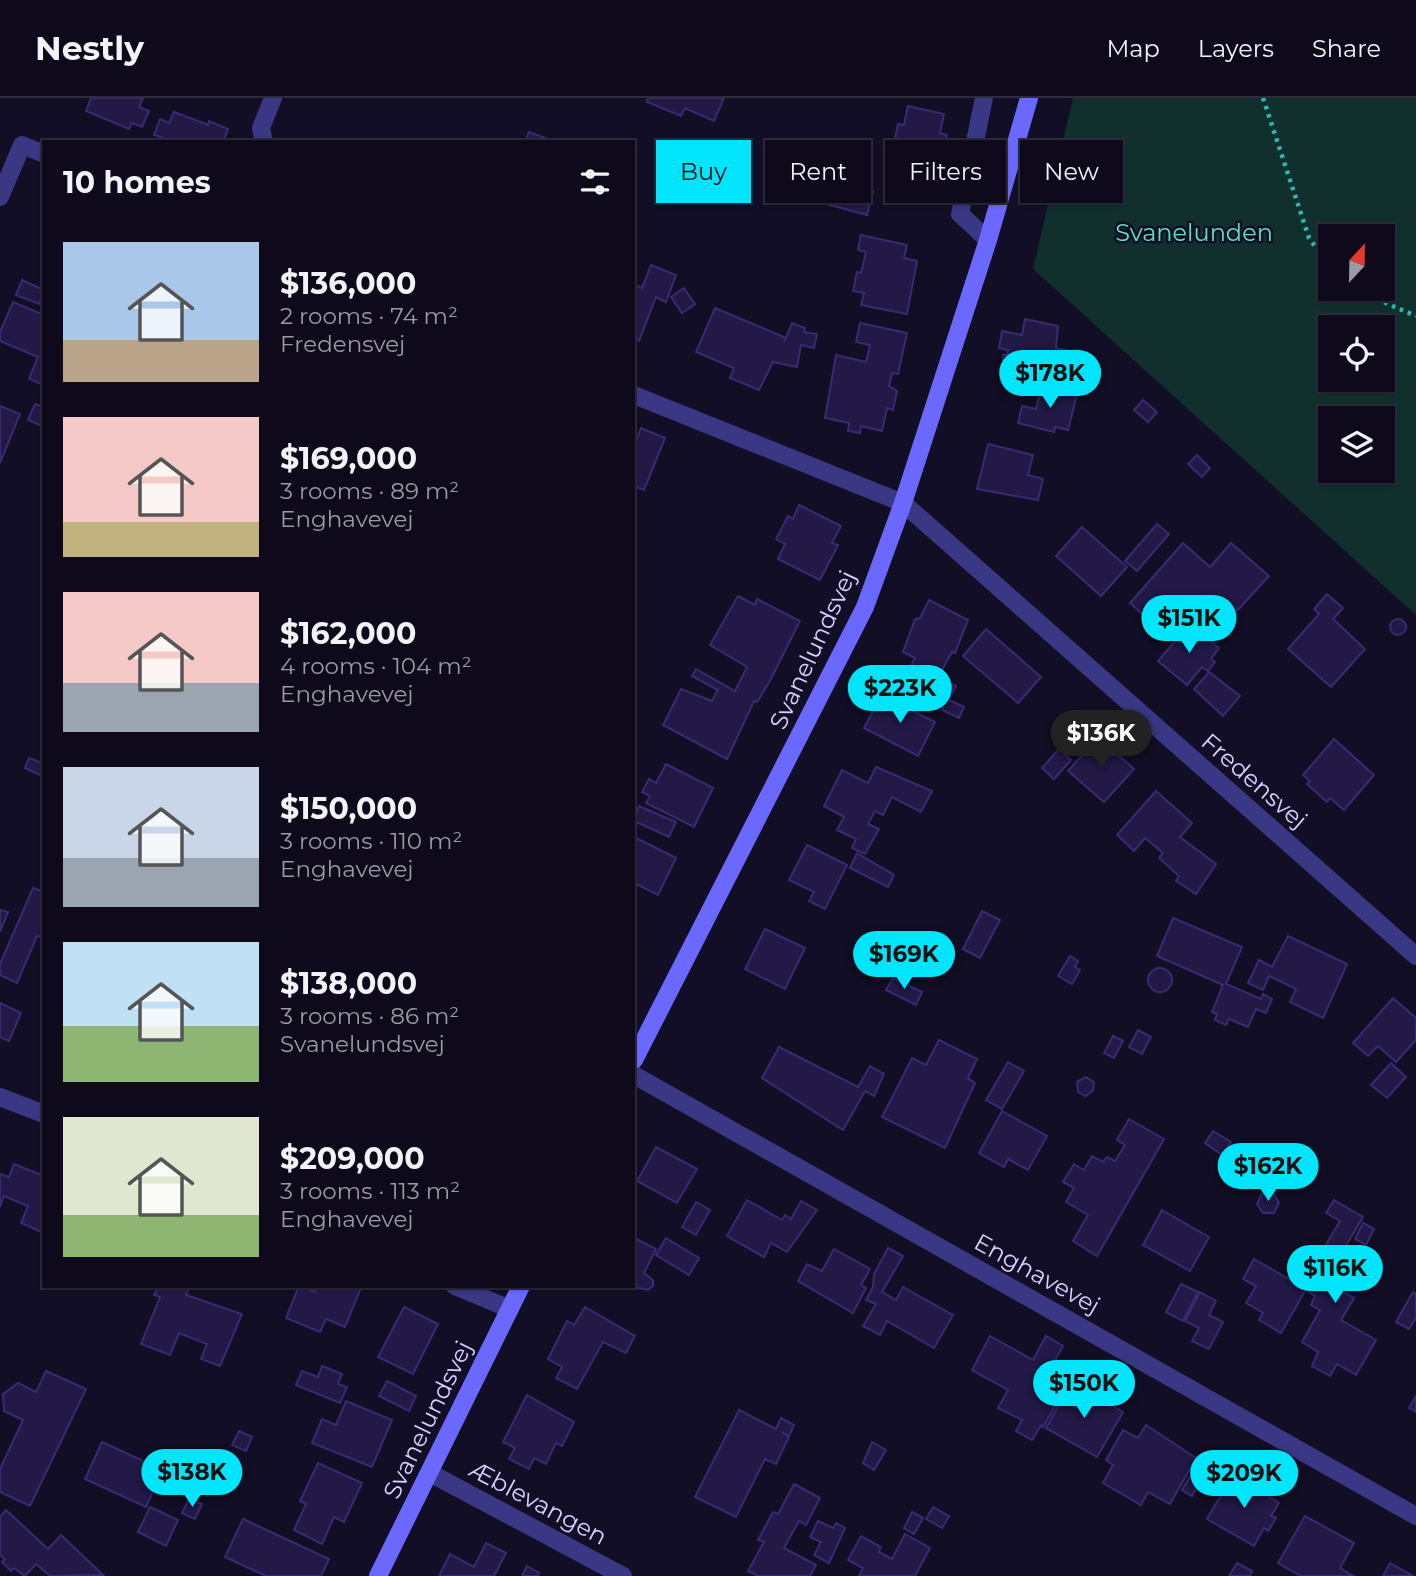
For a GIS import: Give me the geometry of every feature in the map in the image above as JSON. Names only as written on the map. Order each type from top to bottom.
[{"type":"street","points":[[264,140],[261,128],[273,98]]},
{"type":"street","points":[[984,98],[960,214],[988,240]]},
{"type":"street","name":"Svanelundsvej","points":[[635,1058],[865,607],[903,503],[988,240],[1029,98]]},
{"type":"street","points":[[0,197],[22,145],[42,153]]},
{"type":"street","name":"Fredensvej","points":[[635,395],[903,503],[1416,956]]},
{"type":"street","name":"Enghavevej","points":[[635,1076],[1416,1516]]},
{"type":"street","points":[[0,1097],[42,1113]]},
{"type":"street","points":[[460,1288],[510,1310]]},
{"type":"street","name":"Svanelundsvej","points":[[378,1576],[521,1288]]},
{"type":"street","name":"Æblevangen","points":[[430,1473],[623,1576]]},
{"type":"path","points":[[1263,98],[1309,238],[1318,250]]},
{"type":"path","points":[[1381,301],[1416,316]]},
{"type":"green space","name":"Svanelunden","points":[[1073,98],[1416,98],[1416,615],[1033,269],[1048,203],[1123,203],[1123,140],[1063,140]]},
{"type":"building","points":[[91,98],[143,98],[139,107],[149,111],[142,127],[132,123],[129,129],[86,111]]},
{"type":"building","points":[[648,98],[724,98],[714,121],[685,108],[681,116],[647,102]]},
{"type":"building","points":[[908,106],[944,114],[940,133],[947,135],[946,140],[895,140],[898,124],[904,125]]},
{"type":"building","points":[[174,112],[208,125],[209,121],[228,129],[224,140],[162,140],[154,135],[160,119],[169,123]]},
{"type":"building","points":[[529,132],[551,140],[526,140]]},
{"type":"building","points":[[822,203],[870,203],[867,215]]},
{"type":"building","points":[[861,235],[907,245],[904,258],[917,261],[907,314],[861,305],[864,293],[853,291],[857,272],[861,273],[866,252],[858,250]]},
{"type":"building","points":[[651,265],[676,275],[666,302],[656,297],[639,341],[635,339],[635,284],[642,288]]},
{"type":"building","points":[[22,280],[42,289],[39,304],[16,295]]},
{"type":"building","points":[[684,288],[695,304],[682,313],[671,297]]},
{"type":"building","points":[[13,302],[42,314],[42,384],[29,379],[38,357],[0,341],[0,332]]},
{"type":"building","points":[[715,308],[784,337],[785,340],[792,323],[805,328],[804,332],[817,334],[814,348],[801,345],[797,367],[773,362],[759,390],[730,378],[734,368],[696,352]]},
{"type":"building","points":[[1025,319],[1058,326],[1056,348],[1075,352],[1066,390],[1020,380],[1022,372],[1004,368],[1003,355],[1007,355],[1008,350],[999,348],[1002,331],[1022,335]]},
{"type":"building","points":[[860,323],[907,333],[898,374],[892,373],[889,386],[897,391],[893,410],[887,408],[882,431],[861,426],[860,433],[848,431],[849,423],[825,418],[836,355],[866,362],[870,345],[856,342]]},
{"type":"building","points":[[1042,386],[1077,394],[1068,430],[1055,427],[1054,432],[1018,423],[1022,406],[1036,409]]},
{"type":"building","points":[[1143,400],[1157,412],[1148,422],[1134,410]]},
{"type":"building","points":[[35,404],[42,406],[42,426],[28,420]]},
{"type":"building","points":[[0,406],[20,414],[0,463]]},
{"type":"building","points":[[641,428],[665,438],[644,490],[635,486],[635,443]]},
{"type":"building","points":[[988,444],[1033,455],[1028,475],[1043,479],[1038,500],[977,489]]},
{"type":"building","points":[[1197,455],[1210,468],[1202,477],[1188,464]]},
{"type":"building","points":[[799,505],[841,526],[832,543],[838,545],[820,580],[778,559],[785,544],[776,539],[788,516],[793,519]]},
{"type":"building","points":[[1157,524],[1169,534],[1137,571],[1125,561]]},
{"type":"building","points":[[1082,527],[1127,567],[1101,596],[1056,556]]},
{"type":"building","points":[[1183,543],[1210,567],[1231,543],[1269,576],[1223,626],[1196,602],[1166,636],[1130,603]]},
{"type":"building","points":[[1327,594],[1343,608],[1333,619],[1365,649],[1331,687],[1288,649],[1319,614],[1314,609]]},
{"type":"building","points":[[738,596],[755,605],[757,599],[800,621],[771,679],[757,702],[754,701],[727,759],[663,725],[681,689],[712,701],[718,690],[692,676],[696,669],[735,691],[747,667],[710,645]]},
{"type":"building","points":[[929,600],[968,620],[955,653],[952,652],[938,677],[956,686],[949,700],[964,707],[959,718],[942,710],[947,699],[917,684],[923,672],[911,666],[915,658],[903,652],[915,619],[920,618]]},
{"type":"building","points":[[1395,619],[1401,619],[1406,627],[1404,633],[1395,635],[1390,630],[1390,624]]},
{"type":"building","points":[[1190,623],[1219,648],[1211,659],[1215,662],[1208,671],[1202,667],[1187,685],[1158,661]]},
{"type":"building","points":[[986,629],[1041,677],[1018,703],[963,656]]},
{"type":"building","points":[[1209,672],[1240,696],[1223,716],[1194,689]]},
{"type":"building","points":[[894,673],[916,684],[908,699],[887,687]]},
{"type":"building","points":[[881,695],[935,722],[918,756],[864,728]]},
{"type":"building","points":[[1098,737],[1134,769],[1104,802],[1068,771]]},
{"type":"building","points":[[1334,739],[1374,775],[1344,810],[1330,798],[1327,802],[1307,784],[1310,781],[1303,775]]},
{"type":"building","points":[[1059,749],[1071,760],[1054,779],[1042,768]]},
{"type":"building","points":[[29,758],[42,763],[42,776],[25,768]]},
{"type":"building","points":[[666,764],[713,788],[694,827],[646,803],[650,796],[642,792],[649,779],[656,783]]},
{"type":"building","points":[[876,767],[932,791],[921,812],[892,797],[883,815],[875,811],[868,824],[879,829],[865,854],[852,848],[856,839],[837,830],[844,817],[824,806],[842,770],[868,783]]},
{"type":"building","points":[[1156,791],[1192,823],[1180,837],[1216,864],[1196,894],[1176,881],[1179,876],[1159,858],[1163,853],[1145,838],[1134,851],[1117,835]]},
{"type":"building","points":[[639,806],[676,822],[669,837],[635,821]]},
{"type":"building","points":[[635,838],[676,858],[658,895],[635,884]]},
{"type":"building","points":[[807,845],[847,865],[825,909],[809,901],[814,892],[789,880]]},
{"type":"building","points":[[857,853],[894,875],[888,887],[850,868]]},
{"type":"building","points":[[33,888],[42,891],[42,937],[37,936],[17,983],[0,975],[0,964]]},
{"type":"building","points":[[0,910],[8,912],[0,932]]},
{"type":"building","points":[[982,911],[1000,920],[980,958],[963,949]]},
{"type":"building","points":[[1173,918],[1242,947],[1226,984],[1261,999],[1263,994],[1272,999],[1266,1013],[1256,1009],[1248,1027],[1229,1019],[1226,1025],[1215,1020],[1217,1014],[1212,1012],[1223,985],[1157,956]]},
{"type":"building","points":[[765,929],[805,948],[785,989],[745,969]]},
{"type":"building","points":[[1288,936],[1347,964],[1323,1018],[1290,1002],[1296,989],[1269,976],[1263,990],[1248,983],[1259,960],[1272,967]]},
{"type":"building","points":[[1070,956],[1078,961],[1075,967],[1080,970],[1072,984],[1058,976]]},
{"type":"building","points":[[1160,968],[1169,971],[1172,980],[1169,989],[1160,992],[1151,989],[1148,980],[1151,971]]},
{"type":"building","points":[[893,978],[922,992],[916,1005],[886,990]]},
{"type":"building","points":[[1393,998],[1416,1018],[1416,1040],[1396,1062],[1378,1046],[1368,1056],[1353,1043]]},
{"type":"building","points":[[0,1003],[21,1013],[9,1041],[0,1037]]},
{"type":"building","points":[[1138,1030],[1151,1037],[1142,1054],[1129,1047]]},
{"type":"building","points":[[1113,1036],[1123,1041],[1114,1058],[1104,1053]]},
{"type":"building","points":[[939,1040],[977,1059],[968,1078],[975,1083],[945,1148],[882,1117],[912,1058],[926,1065]]},
{"type":"building","points":[[779,1047],[858,1087],[870,1066],[884,1074],[874,1096],[865,1091],[843,1130],[762,1078]]},
{"type":"building","points":[[1008,1062],[1024,1071],[1002,1109],[986,1100]]},
{"type":"building","points":[[1391,1063],[1406,1077],[1387,1098],[1371,1085]]},
{"type":"building","points":[[1086,1077],[1094,1082],[1093,1091],[1085,1096],[1078,1092],[1077,1082]]},
{"type":"building","points":[[1002,1111],[1047,1136],[1028,1170],[1008,1159],[1004,1167],[979,1153]]},
{"type":"building","points":[[1129,1119],[1164,1139],[1097,1256],[1073,1241],[1088,1215],[1066,1202],[1074,1188],[1063,1182],[1074,1164],[1084,1170],[1092,1156],[1103,1162],[1107,1157],[1115,1161],[1125,1145],[1117,1140]]},
{"type":"building","points":[[1213,1131],[1231,1142],[1222,1155],[1205,1143]]},
{"type":"building","points":[[656,1147],[697,1169],[677,1203],[637,1181]]},
{"type":"building","points":[[14,1164],[42,1175],[42,1232],[21,1223],[28,1206],[4,1196],[0,1207],[0,1174],[9,1177]]},
{"type":"building","points":[[1262,1193],[1273,1193],[1279,1203],[1274,1213],[1263,1213],[1257,1204]]},
{"type":"building","points":[[747,1200],[782,1220],[785,1215],[791,1219],[801,1201],[817,1210],[787,1252],[771,1243],[764,1257],[727,1236]]},
{"type":"building","points":[[1334,1200],[1363,1217],[1325,1281],[1354,1298],[1341,1320],[1376,1340],[1356,1375],[1337,1364],[1330,1376],[1312,1366],[1318,1352],[1302,1342],[1320,1310],[1311,1305],[1315,1296],[1307,1291],[1316,1276],[1309,1273],[1340,1221],[1326,1213]]},
{"type":"building","points":[[696,1202],[710,1210],[696,1235],[682,1227]]},
{"type":"building","points":[[1162,1210],[1209,1237],[1190,1271],[1143,1245]]},
{"type":"building","points":[[1363,1223],[1374,1229],[1366,1245],[1355,1239]]},
{"type":"building","points":[[635,1238],[656,1249],[644,1273],[653,1280],[653,1286],[648,1290],[635,1287]]},
{"type":"building","points":[[666,1238],[699,1258],[689,1275],[656,1255]]},
{"type":"building","points":[[888,1248],[903,1256],[882,1292],[896,1300],[903,1287],[953,1315],[934,1348],[887,1321],[880,1335],[863,1326],[876,1304],[866,1300],[873,1287],[874,1274]]},
{"type":"building","points":[[834,1249],[870,1269],[861,1285],[866,1288],[853,1313],[798,1281],[807,1264],[822,1271]]},
{"type":"building","points":[[1254,1259],[1306,1289],[1281,1333],[1259,1320],[1263,1313],[1246,1303],[1256,1286],[1243,1279]]},
{"type":"building","points":[[1181,1284],[1198,1292],[1183,1321],[1166,1312]]},
{"type":"building","points":[[157,1288],[189,1288],[186,1295],[242,1314],[220,1366],[201,1359],[207,1344],[179,1333],[170,1355],[141,1344],[160,1297],[154,1295]]},
{"type":"building","points":[[298,1288],[315,1292],[316,1288],[361,1288],[345,1327],[326,1319],[320,1332],[286,1318]]},
{"type":"building","points":[[1200,1292],[1216,1301],[1209,1315],[1223,1322],[1209,1349],[1192,1341],[1199,1328],[1185,1321]]},
{"type":"building","points":[[1413,1292],[1416,1294],[1416,1318],[1409,1329],[1396,1322]]},
{"type":"building","points":[[404,1307],[438,1324],[413,1374],[378,1357]]},
{"type":"building","points":[[585,1307],[635,1336],[626,1353],[603,1342],[577,1389],[556,1378],[562,1367],[548,1359],[567,1321],[574,1325]]},
{"type":"building","points":[[990,1336],[1033,1360],[1046,1336],[1063,1346],[1048,1373],[1068,1384],[1043,1427],[1041,1425],[1032,1440],[1016,1431],[1022,1420],[998,1408],[1008,1390],[972,1370]]},
{"type":"building","points":[[322,1366],[342,1374],[338,1384],[347,1387],[340,1403],[296,1385],[302,1371],[318,1377]]},
{"type":"building","points":[[46,1371],[86,1389],[30,1506],[0,1492],[0,1469],[23,1420],[4,1411],[3,1394],[18,1383],[36,1392]]},
{"type":"building","points":[[387,1381],[416,1396],[409,1411],[379,1396]]},
{"type":"building","points":[[1072,1382],[1123,1412],[1097,1457],[1046,1428]]},
{"type":"building","points":[[527,1395],[574,1422],[562,1446],[556,1443],[546,1464],[534,1458],[529,1469],[509,1459],[515,1448],[503,1442]]},
{"type":"building","points":[[1416,1396],[1416,1412],[1409,1408]]},
{"type":"building","points":[[346,1401],[392,1420],[372,1467],[312,1443],[322,1419],[336,1425]]},
{"type":"building","points":[[739,1410],[776,1429],[781,1418],[794,1425],[789,1436],[782,1432],[789,1437],[776,1464],[765,1459],[736,1517],[695,1497]]},
{"type":"building","points":[[1146,1425],[1196,1458],[1170,1504],[1148,1492],[1141,1505],[1103,1483],[1113,1465],[1106,1460],[1123,1430],[1138,1438]]},
{"type":"building","points":[[239,1431],[252,1437],[246,1451],[232,1445]]},
{"type":"building","points":[[102,1442],[163,1470],[146,1507],[85,1479]]},
{"type":"building","points":[[872,1442],[886,1450],[874,1470],[863,1463]]},
{"type":"building","points":[[318,1463],[362,1483],[344,1522],[334,1517],[322,1544],[294,1530],[306,1504],[300,1501]]},
{"type":"building","points":[[1198,1463],[1207,1468],[1192,1496],[1182,1490]]},
{"type":"building","points":[[1234,1473],[1279,1503],[1271,1516],[1276,1518],[1268,1531],[1264,1528],[1254,1546],[1207,1519]]},
{"type":"building","points":[[794,1484],[820,1498],[806,1525],[799,1521],[784,1548],[816,1565],[810,1576],[758,1576],[748,1571],[764,1542],[758,1540],[773,1512],[778,1514]]},
{"type":"building","points":[[189,1499],[202,1504],[195,1519],[182,1513]]},
{"type":"building","points":[[150,1507],[178,1520],[166,1546],[138,1532]]},
{"type":"building","points":[[933,1507],[949,1516],[942,1528],[926,1519]]},
{"type":"building","points":[[6,1510],[48,1549],[61,1535],[103,1575],[50,1576],[36,1564],[25,1576],[14,1568],[11,1571],[2,1562],[5,1559],[0,1555],[0,1517]]},
{"type":"building","points":[[912,1512],[923,1518],[914,1534],[904,1528]]},
{"type":"building","points":[[1305,1516],[1354,1543],[1340,1568],[1353,1576],[1301,1576],[1278,1563]]},
{"type":"building","points":[[243,1519],[329,1559],[321,1576],[266,1576],[225,1557]]},
{"type":"building","points":[[818,1521],[833,1528],[836,1523],[845,1528],[829,1563],[814,1555],[821,1542],[810,1537]]},
{"type":"building","points":[[905,1534],[930,1548],[915,1576],[859,1576],[863,1568],[848,1560],[861,1536],[881,1547],[879,1552],[892,1559]]},
{"type":"building","points":[[486,1543],[506,1553],[494,1576],[439,1576],[450,1554],[474,1567]]},
{"type":"building","points":[[1237,1563],[1252,1571],[1250,1576],[1229,1576]]},
{"type":"building","points":[[1390,1563],[1413,1576],[1383,1576]]},
{"type":"building","points":[[527,1566],[539,1573],[538,1576],[522,1576]]}]
